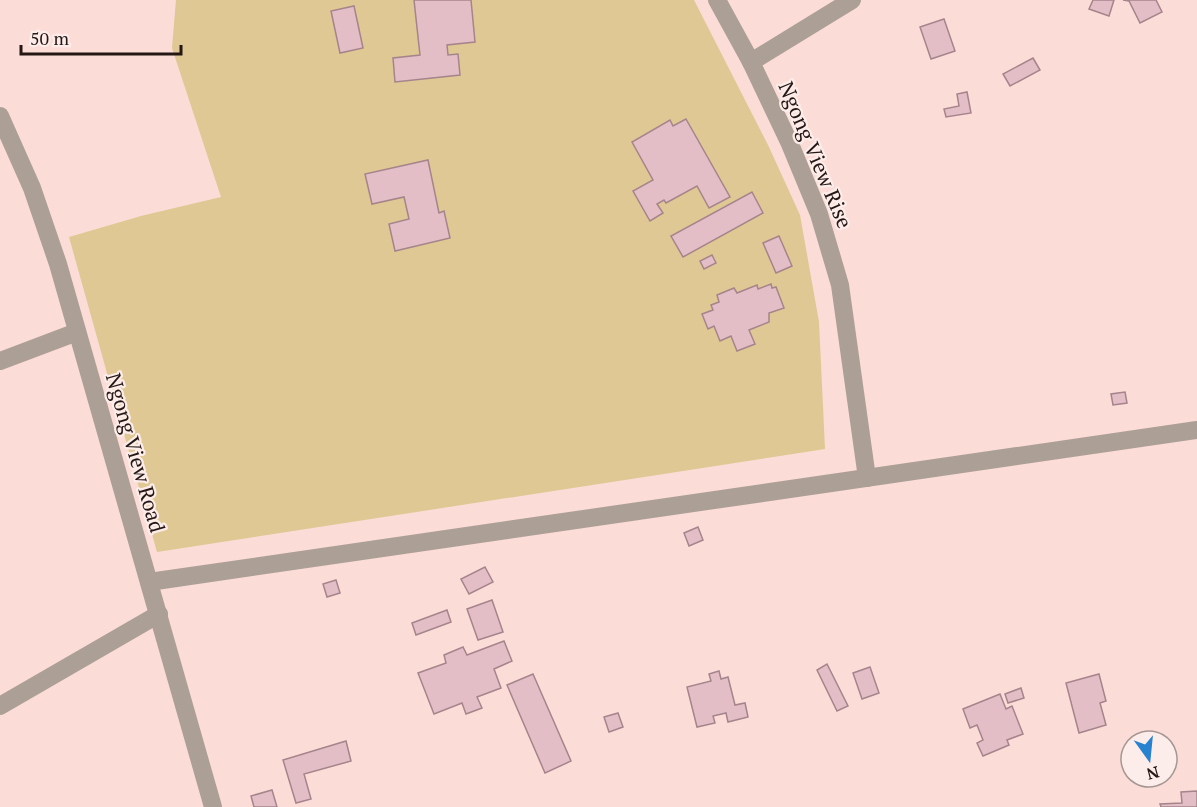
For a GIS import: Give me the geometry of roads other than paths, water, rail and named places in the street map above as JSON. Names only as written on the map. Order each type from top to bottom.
[{"type":"street","name":"Ngong View Rise","points":[[717,0],[751,62],[790,144],[819,214],[840,285],[867,478]]},
{"type":"street","points":[[751,62],[852,0]]},
{"type":"street","name":"Ngong View Road","points":[[0,116],[32,188],[58,264],[213,807]]},
{"type":"street","points":[[0,361],[76,332]]},
{"type":"street","points":[[149,582],[1197,430]]},
{"type":"street","points":[[0,706],[159,614]]}]
